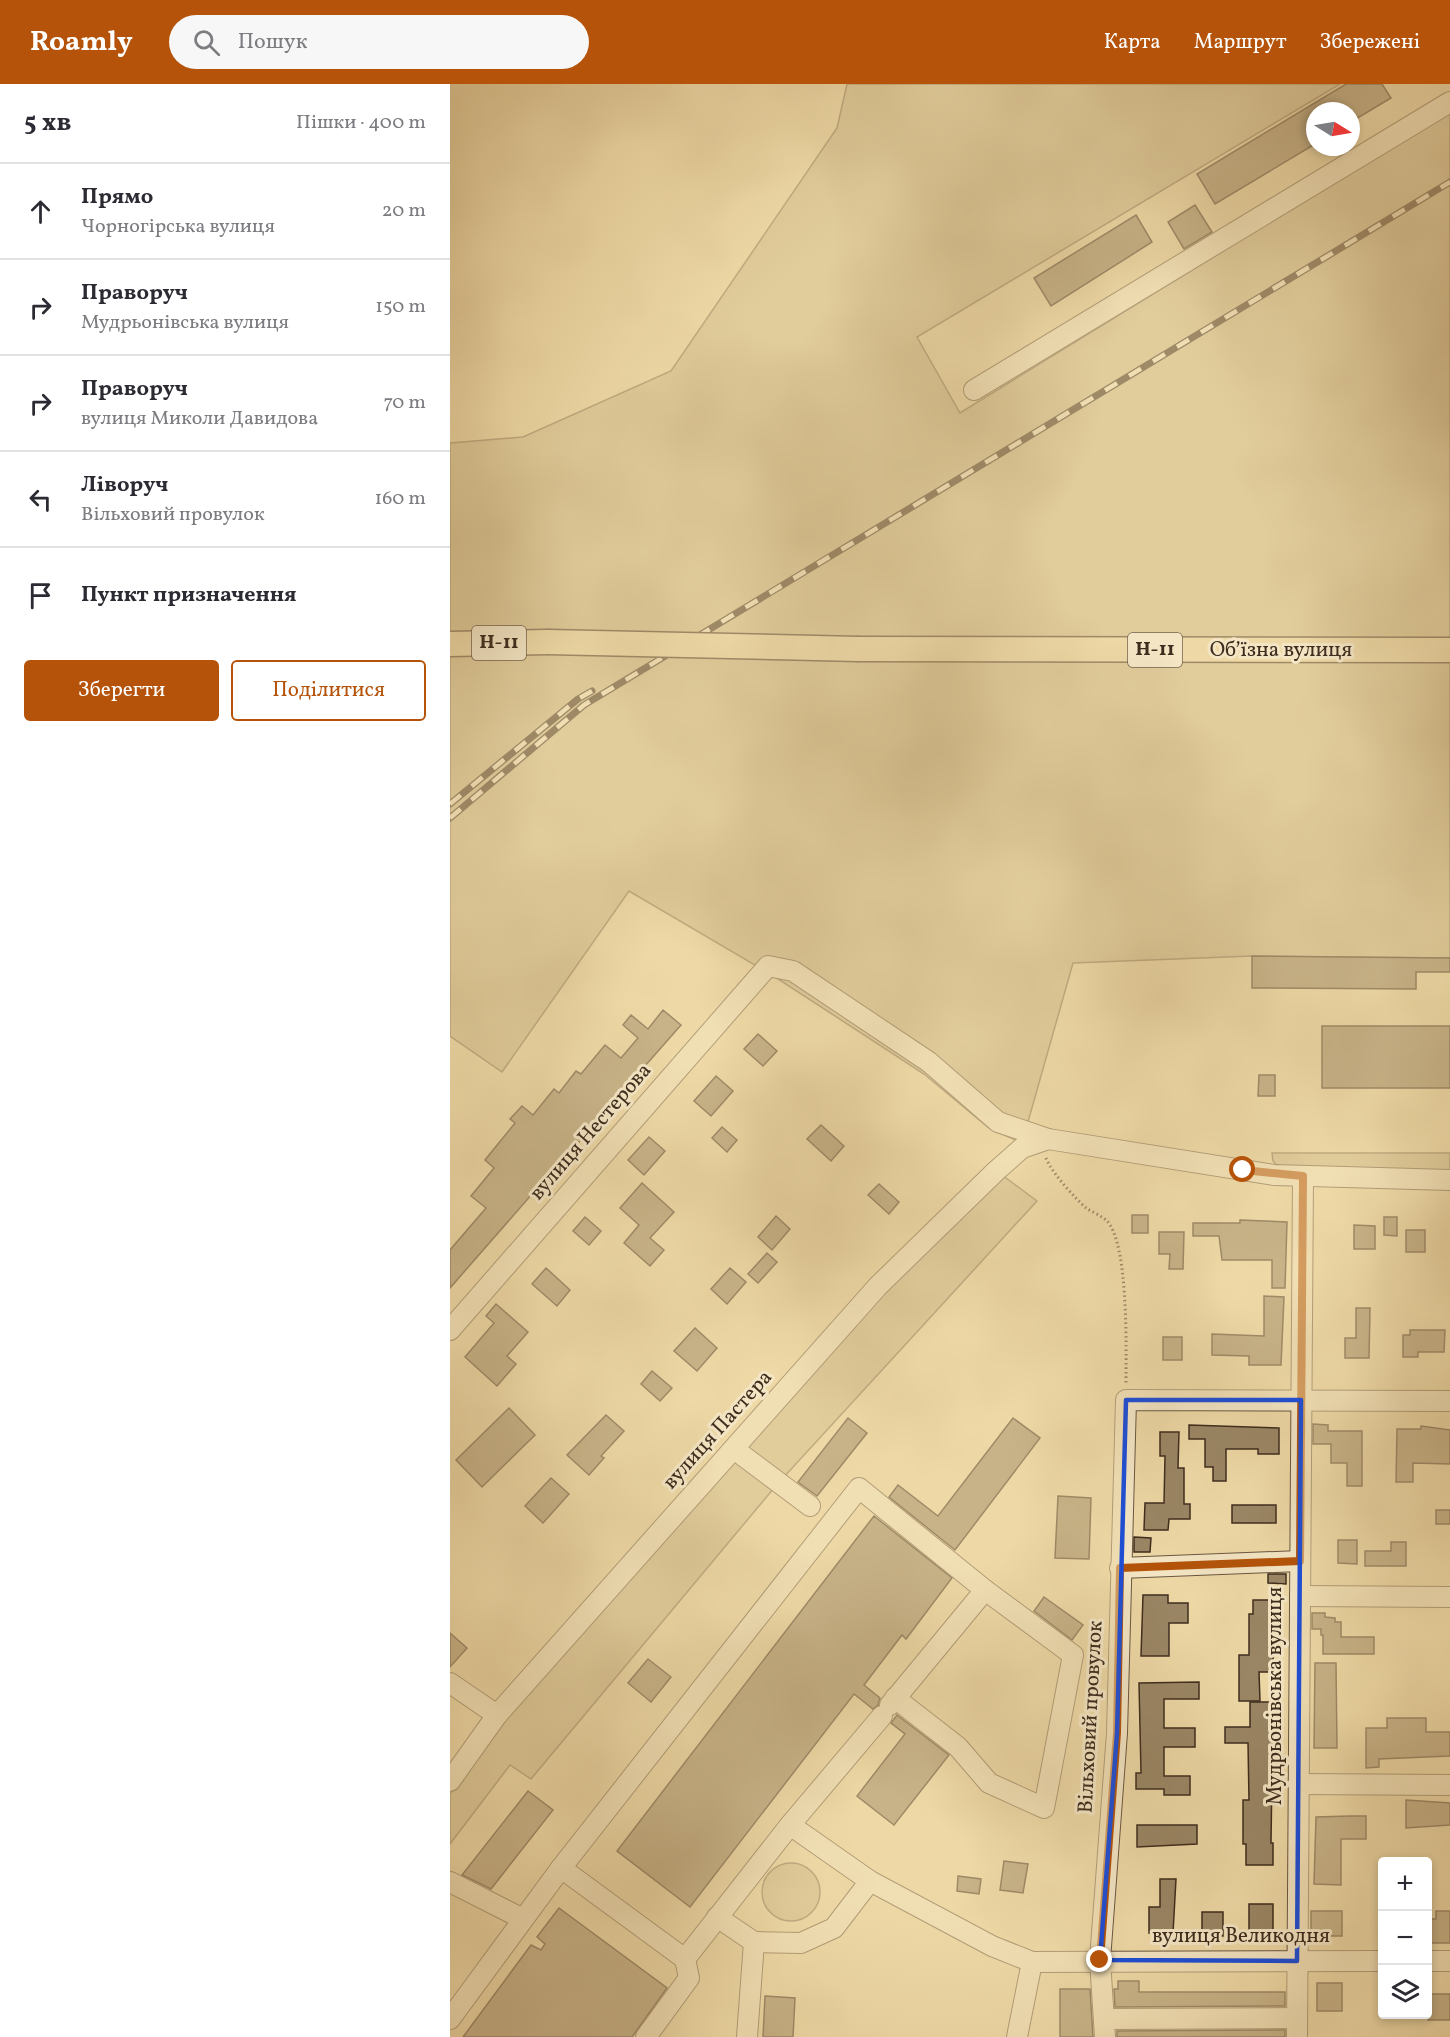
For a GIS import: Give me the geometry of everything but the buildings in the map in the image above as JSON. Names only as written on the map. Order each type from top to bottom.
[{"type":"main road","name":"Обʼїзна вулиця","points":[[450,644],[548,642],[859,649],[1450,650]]},
{"type":"street","points":[[974,390],[1450,102]]},
{"type":"street","name":"вулиця Нестерова","points":[[450,1330],[768,966],[793,971],[929,1062],[998,1122],[1048,1139]]},
{"type":"street","points":[[1048,1139],[1263,1173],[1450,1180]]},
{"type":"street","name":"вулиця Пастера","points":[[450,1781],[496,1715],[878,1286],[1022,1148],[1048,1139]]},
{"type":"street","name":"Мудрьонівська вулиця","points":[[1297,2027],[1303,1176]]},
{"type":"street","points":[[1126,1400],[1450,1401]]},
{"type":"street","name":"Вільховий провулок","points":[[1105,2028],[1100,1960],[1117,1733],[1126,1400]]},
{"type":"street","points":[[734,1449],[810,1506]]},
{"type":"street","points":[[450,2019],[561,1868],[859,1488],[985,1590],[1073,1655],[1044,1808],[989,1783],[958,1747],[889,1706]]},
{"type":"street","points":[[1120,1568],[1300,1561]]},
{"type":"street","points":[[685,1959],[790,1825],[985,1590]]},
{"type":"street","points":[[1300,1596],[1450,1597]]},
{"type":"street","points":[[450,1683],[496,1715]]},
{"type":"street","points":[[1298,1784],[1450,1785]]},
{"type":"street","points":[[790,1825],[870,1881],[992,1946],[1032,1962],[1017,2037]]},
{"type":"street","points":[[561,1868],[685,1959],[689,1978],[646,2037]]},
{"type":"street","points":[[717,1917],[754,1942],[801,1943],[834,1928],[870,1881]]},
{"type":"street","points":[[450,1882],[523,1919]]},
{"type":"street","points":[[747,2037],[754,1942]]},
{"type":"street","name":"вулиця Великодня","points":[[1032,1962],[1100,1960],[1378,1961]]},
{"type":"street","points":[[1432,1961],[1450,1961]]},
{"type":"street","points":[[1105,2028],[1297,2027]]},
{"type":"path","points":[[1048,1139],[1044,1156],[1049,1167],[1088,1209],[1107,1221],[1114,1236],[1120,1259],[1126,1319],[1126,1400]]},
{"type":"highlighted area","points":[[1126,1400],[1301,1400],[1297,1961],[1100,1960],[1117,1733]]},
{"type":"shaded area","points":[[847,84],[1340,84],[1310,102],[1306,102],[1306,104],[917,337],[960,413],[1450,111],[1450,958],[1252,956],[1073,963],[1022,1143],[989,1128],[924,1074],[772,975],[629,891],[502,1072],[450,1036],[450,443],[523,437],[671,371],[837,128]]},
{"type":"shaded area","points":[[1272,1153],[1450,1153],[1450,1170],[1279,1168],[1273,1161]]},
{"type":"shaded area","points":[[1002,1175],[1037,1201],[783,1478],[745,1448],[883,1293]]},
{"type":"shaded area","points":[[736,1459],[774,1488],[531,1779],[510,1765],[450,1844],[450,1794],[503,1720]]},
{"type":"shaded area","points":[[791,1863],[802,1865],[815,1876],[820,1892],[818,1903],[807,1916],[791,1921],[780,1919],[767,1908],[762,1892],[764,1881],[775,1868]]},
{"type":"railway","points":[[450,818],[584,705],[1450,182]]},
{"type":"railway","points":[[450,804],[578,699],[592,691]]},
{"type":"route","points":[[1100,1960],[1117,1733],[1120,1568],[1300,1561],[1303,1176],[1274,1175],[1243,1170]]}]
